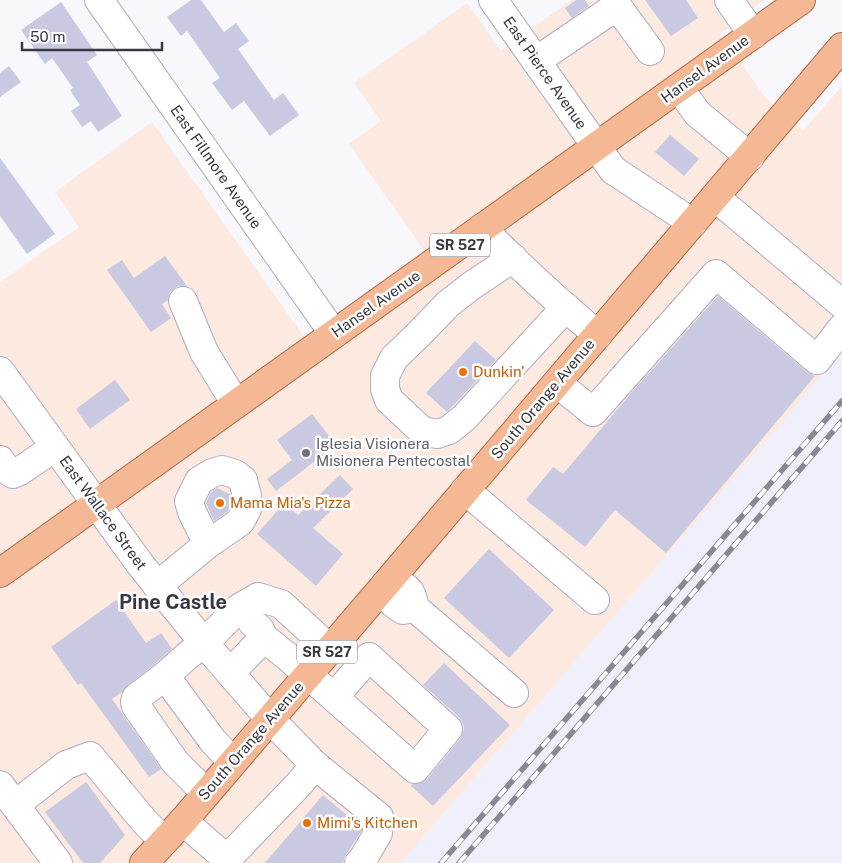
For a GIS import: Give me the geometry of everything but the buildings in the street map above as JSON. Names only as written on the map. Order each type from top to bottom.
[{"type":"main road","name":"Hansel Avenue","points":[[0,573],[801,0]]},
{"type":"main road","name":"South Orange Avenue","points":[[144,863],[385,585],[842,47]]},
{"type":"street","name":"East Fillmore Avenue","points":[[99,0],[334,334]]},
{"type":"street","name":"East Pierce Avenue","points":[[493,0],[613,170],[693,224]]},
{"type":"street","points":[[729,0],[752,35]]},
{"type":"street","points":[[536,61],[617,6],[650,51]]},
{"type":"street","points":[[678,88],[697,113],[750,157]]},
{"type":"street","points":[[715,197],[842,304]]},
{"type":"street","points":[[482,228],[598,335]]},
{"type":"street","points":[[513,258],[448,304],[394,358],[385,376],[385,389],[389,400],[408,418],[420,429],[427,432],[437,434],[449,430],[464,418],[566,307]]},
{"type":"street","points":[[556,383],[593,412],[716,274],[817,360],[842,328]]},
{"type":"street","points":[[183,301],[204,352],[236,404]]},
{"type":"street","name":"East Wallace Street","points":[[0,371],[96,505],[157,586],[204,643],[270,719],[316,765],[376,815],[378,833],[359,863]]},
{"type":"street","points":[[0,460],[7,470],[13,474],[20,472],[55,447]]},
{"type":"street","points":[[465,490],[595,600]]},
{"type":"street","points":[[157,586],[208,544]]},
{"type":"street","points":[[385,585],[387,598],[394,604],[403,610],[415,608],[514,693]]},
{"type":"street","points":[[206,793],[175,762],[136,706],[136,698],[204,643],[239,608],[258,597],[281,604],[330,649]]},
{"type":"street","points":[[239,608],[260,630],[263,637],[334,697]]},
{"type":"street","points":[[230,673],[263,637]]},
{"type":"street","points":[[165,676],[213,741],[233,762]]},
{"type":"street","points":[[58,863],[7,795],[66,765],[90,756],[145,822],[164,841]]},
{"type":"street","points":[[182,821],[227,859],[316,765]]},
{"type":"shaded area","points":[[572,0],[764,0],[720,34],[765,97],[803,131],[842,86],[842,353],[401,863],[0,863],[0,282],[79,227],[55,192],[152,122],[312,348],[433,263],[349,144],[381,121],[354,83],[467,3],[501,50]]},
{"type":"shaded area","points":[[842,353],[842,863],[401,863],[821,377]]},
{"type":"railway","points":[[441,863],[842,401]]},
{"type":"railway","points":[[459,863],[842,421]]},
{"type":"place","name":"Dunkin'","points":[[463,372]]},
{"type":"place","name":"Iglesia Visionera Misionera Pentecostal","points":[[306,453]]},
{"type":"place","name":"Mama Mia's Pizza","points":[[220,503]]},
{"type":"place","name":"Mimi's Kitchen","points":[[307,823]]},
{"type":"district","name":"Pine Castle","points":[[173,602]]}]
